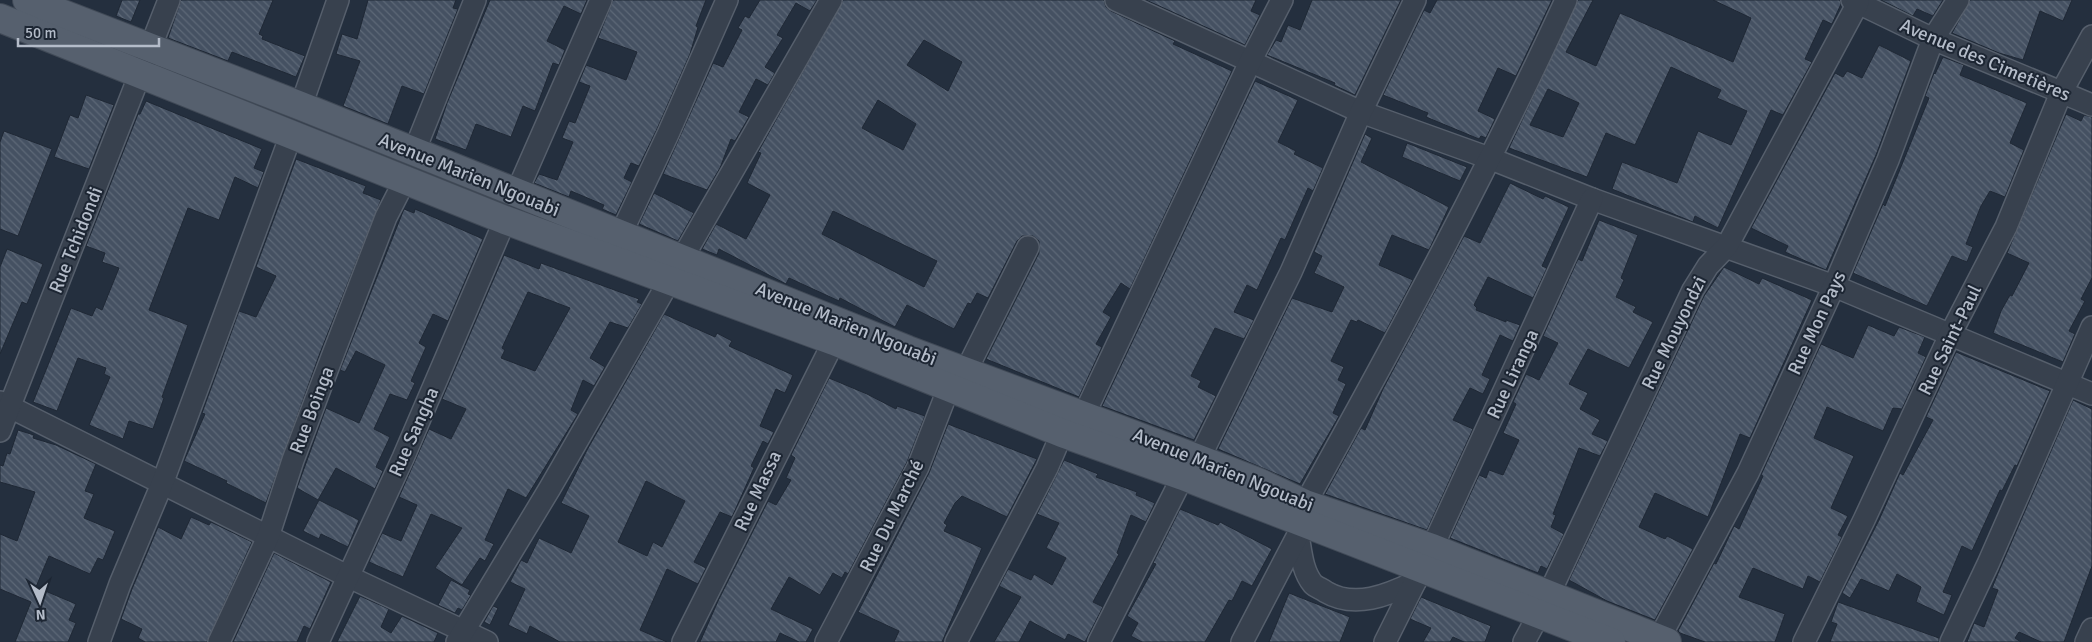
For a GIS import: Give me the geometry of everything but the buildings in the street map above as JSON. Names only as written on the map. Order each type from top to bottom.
[{"type":"main road","name":"Avenue Marien Ngouabi","points":[[26,0],[301,106],[620,236],[675,269],[1073,425],[1191,467],[1258,482],[1302,521],[1423,566],[1663,640]]},
{"type":"main road","points":[[0,18],[141,73],[291,135],[406,178],[505,220],[675,269],[834,341],[958,379]]},
{"type":"main road","points":[[1544,604],[1611,642]]},
{"type":"street","name":"Rue Tchidondi","points":[[0,431],[5,404],[152,48],[169,0]]},
{"type":"street","points":[[301,106],[338,0]]},
{"type":"street","points":[[414,152],[476,0]]},
{"type":"street","points":[[516,194],[601,0]]},
{"type":"street","points":[[620,236],[727,0]]},
{"type":"street","points":[[460,636],[550,488],[831,0]]},
{"type":"street","points":[[1116,0],[1151,7],[1251,60],[1362,112],[1490,158],[1592,199],[1834,286],[2092,394]]},
{"type":"street","points":[[956,642],[1047,468],[1073,425],[1282,0]]},
{"type":"street","points":[[1100,642],[1291,272],[1362,112],[1415,0]]},
{"type":"street","points":[[1242,642],[1302,521],[1490,158],[1566,0]]},
{"type":"street","name":"Rue Mon Pays","points":[[1663,640],[1748,473],[1834,286],[1888,160],[1933,39],[1958,0]]},
{"type":"street","name":"Avenue des Cimetières","points":[[1855,1],[1933,39],[2092,105]]},
{"type":"street","name":"Rue Mouyondzi","points":[[1524,642],[1694,290],[1708,266],[1727,246],[1855,1]]},
{"type":"street","name":"Rue Saint-Paul","points":[[1804,642],[1864,520],[1951,334],[2006,227],[2061,93],[2092,36]]},
{"type":"street","points":[[98,642],[162,484],[291,135]]},
{"type":"street","name":"Rue Boinga","points":[[219,642],[268,537],[293,460],[332,357],[386,217],[406,178]]},
{"type":"street","name":"Rue Liranga","points":[[1385,642],[1423,566],[1592,199]]},
{"type":"street","name":"Rue Sangha","points":[[318,642],[403,458],[505,220]]},
{"type":"street","name":"Rue Du Marché","points":[[826,642],[918,467],[958,379],[1028,247]]},
{"type":"street","points":[[1951,642],[2092,327]]},
{"type":"street","name":"Rue Massa","points":[[682,642],[834,341]]},
{"type":"street","points":[[5,404],[347,576],[460,636],[487,642]]},
{"type":"street","points":[[1302,521],[1303,564],[1313,584],[1337,598],[1364,600],[1395,592],[1423,566]]},
{"type":"street","points":[[2086,642],[2092,629]]}]
